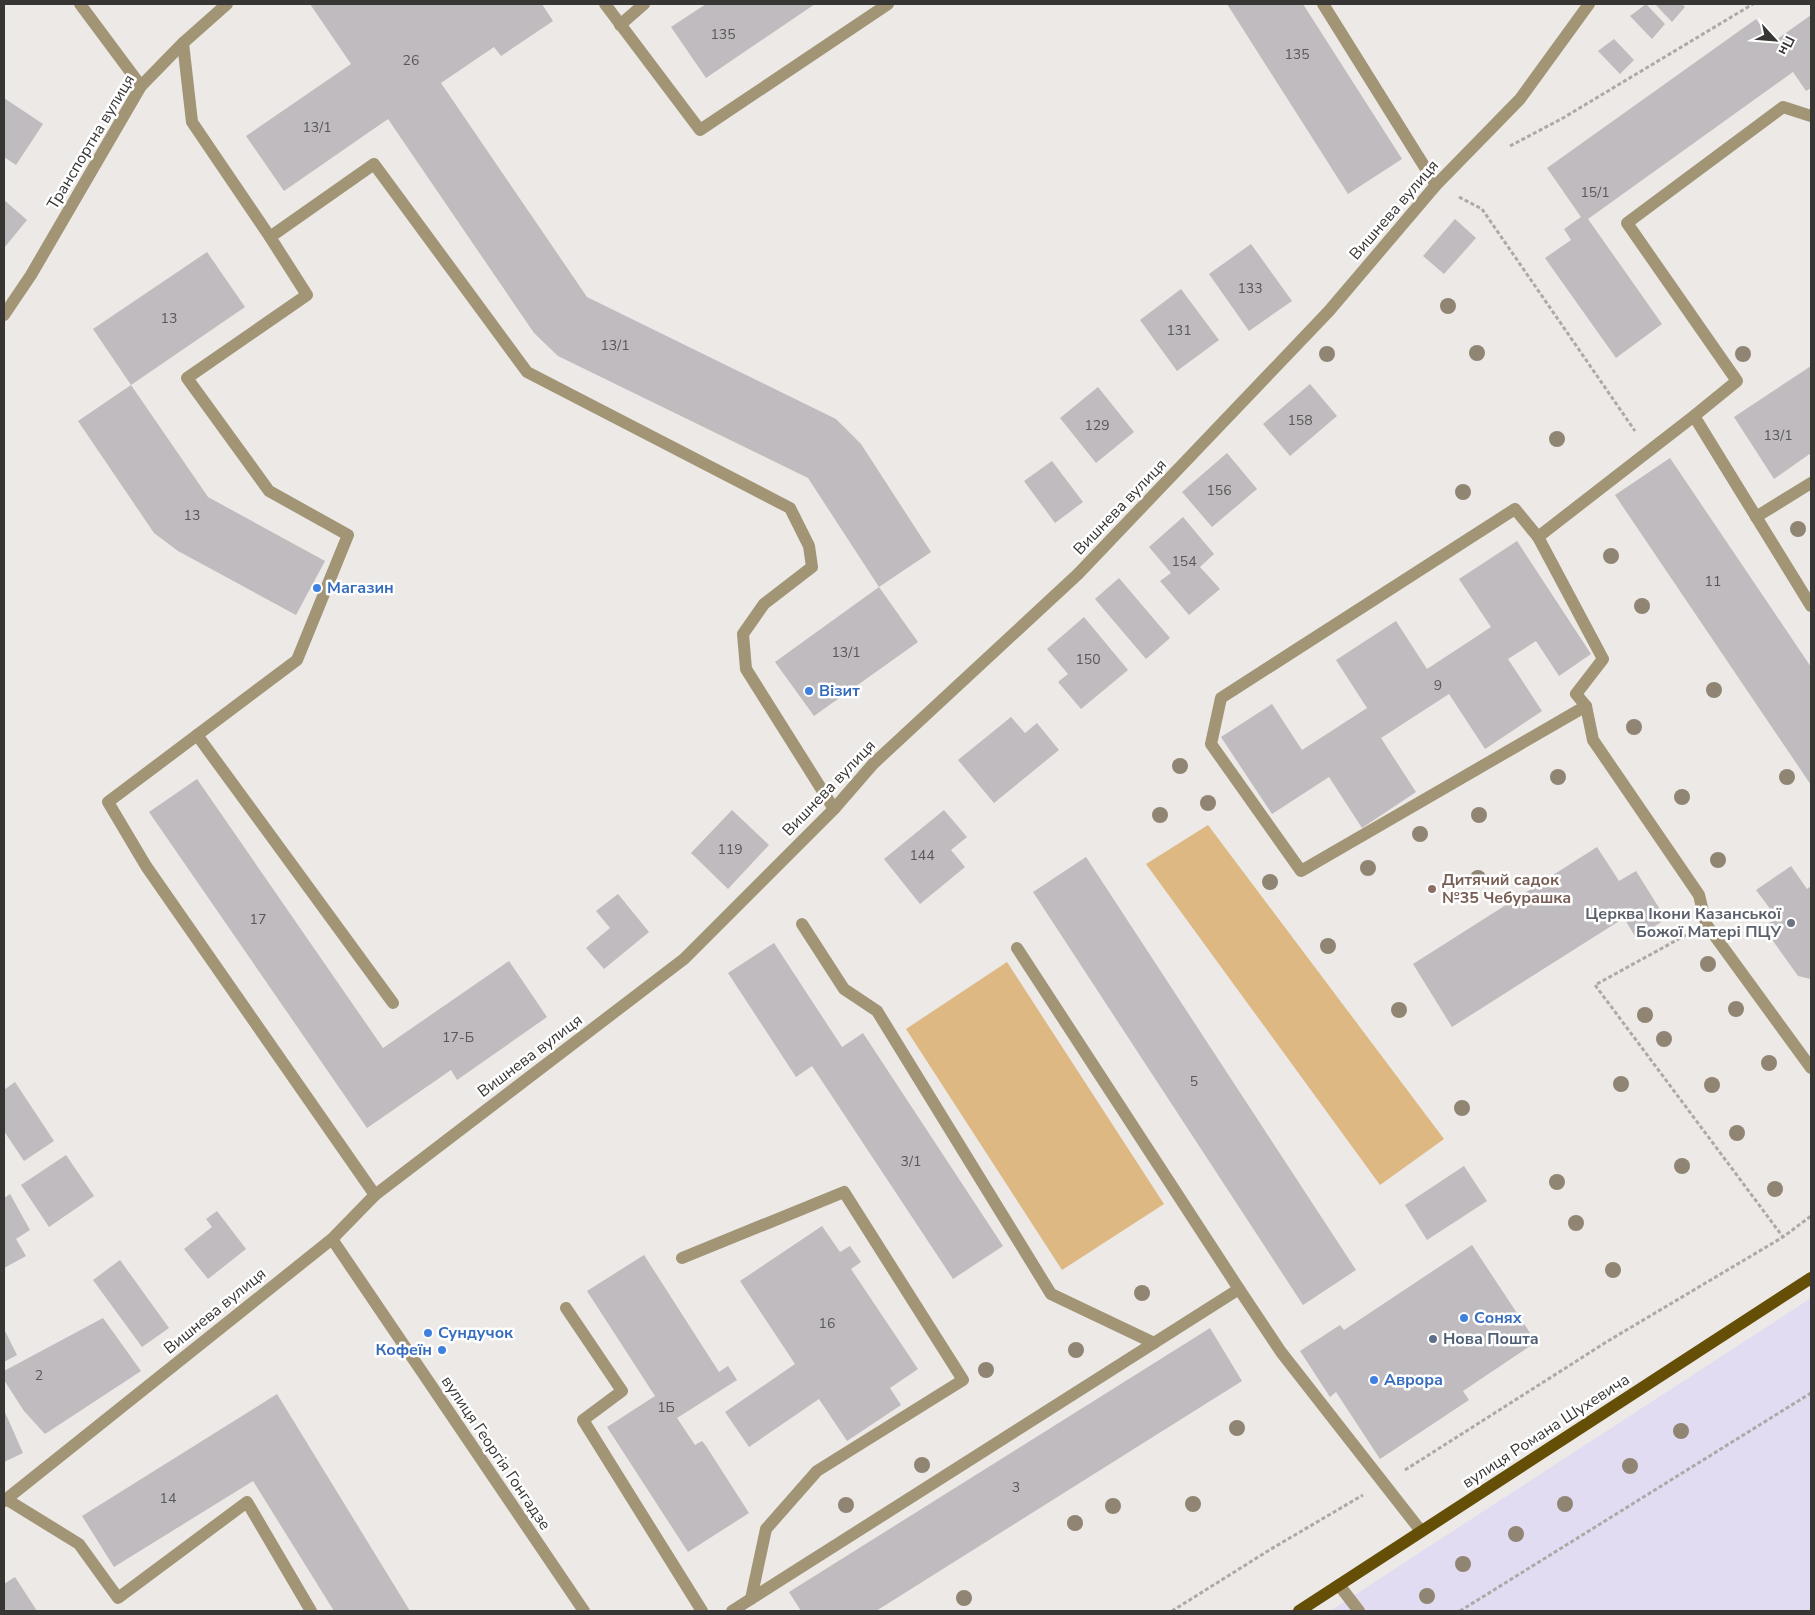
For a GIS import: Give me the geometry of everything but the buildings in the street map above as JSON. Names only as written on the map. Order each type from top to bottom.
[{"type":"main road","name":"вулиця Романа Шухевича","points":[[1299,1611],[1811,1278]]},
{"type":"street","points":[[80,4],[141,86]]},
{"type":"street","name":"Транспортна вулиця","points":[[4,315],[31,275],[141,86],[183,43],[227,4]]},
{"type":"street","points":[[605,4],[700,130],[888,4]]},
{"type":"street","points":[[620,25],[644,4]]},
{"type":"street","points":[[1323,4],[1436,185]]},
{"type":"street","name":"Вишнева вулиця","points":[[5,1500],[332,1239],[375,1195],[684,959],[834,809],[873,764],[1078,574],[1328,311],[1436,185],[1520,99],[1588,4]]},
{"type":"street","points":[[183,43],[192,122],[307,295],[187,378],[269,491],[348,535],[297,660],[108,802],[146,866],[375,1195]]},
{"type":"street","points":[[1538,537],[1737,381],[1628,223],[1783,107],[1811,116]]},
{"type":"street","points":[[270,237],[374,164],[527,372],[790,508],[809,546],[812,567],[764,604],[743,634],[746,669],[834,809]]},
{"type":"street","points":[[1694,416],[1811,606]]},
{"type":"street","points":[[1756,516],[1811,483]]},
{"type":"street","points":[[1586,706],[1301,871],[1211,744],[1220,698],[1515,509],[1538,537],[1603,659],[1576,694],[1586,706],[1593,740],[1699,895],[1706,924],[1811,1068]]},
{"type":"street","points":[[197,735],[393,1003]]},
{"type":"street","points":[[802,924],[844,989],[878,1012],[1051,1294],[1154,1343]]},
{"type":"street","points":[[1017,948],[1282,1352],[1421,1531]]},
{"type":"street","points":[[682,1258],[844,1192],[963,1380],[817,1471],[766,1529],[751,1599]]},
{"type":"street","name":"вулиця Георгія Гонгадзе","points":[[332,1239],[584,1611]]},
{"type":"street","points":[[732,1611],[1239,1289]]},
{"type":"street","points":[[566,1308],[622,1391],[582,1420],[702,1611]]},
{"type":"street","points":[[5,1500],[79,1544],[118,1598],[248,1502],[311,1611]]},
{"type":"street","points":[[1338,1585],[1359,1611]]},
{"type":"path","points":[[1504,149],[1563,118],[1753,4]]},
{"type":"path","points":[[1436,185],[1482,208],[1649,451]]},
{"type":"path","points":[[1706,924],[1595,985],[1783,1237]]},
{"type":"path","points":[[1172,1611],[1271,1549],[1414,1465],[1608,1341],[1783,1237],[1811,1216]]},
{"type":"path","points":[[1460,1611],[1811,1393]]},
{"type":"shaded area","points":[[1208,825],[1444,1139],[1380,1185],[1146,864]]},
{"type":"shaded area","points":[[1007,962],[1164,1204],[1062,1270],[906,1029]]},
{"type":"shaded area","points":[[1811,1298],[1811,1611],[1330,1611]]},
{"type":"place","name":"Магазин","points":[[317,588]]},
{"type":"place","name":"Візит","points":[[809,691]]},
{"type":"place","name":"Дитячий садок №35 Чебурашка","points":[[1432,889]]},
{"type":"place","name":"Церква Ікони Казанської Божої Матері ПЦУ","points":[[1791,923]]},
{"type":"place","name":"Сонях","points":[[1464,1318]]},
{"type":"place","name":"Сундучок","points":[[428,1333]]},
{"type":"place","name":"Нова Пошта","points":[[1433,1339]]},
{"type":"place","name":"Кофеїн","points":[[442,1350]]},
{"type":"place","name":"Аврора","points":[[1374,1380]]}]
